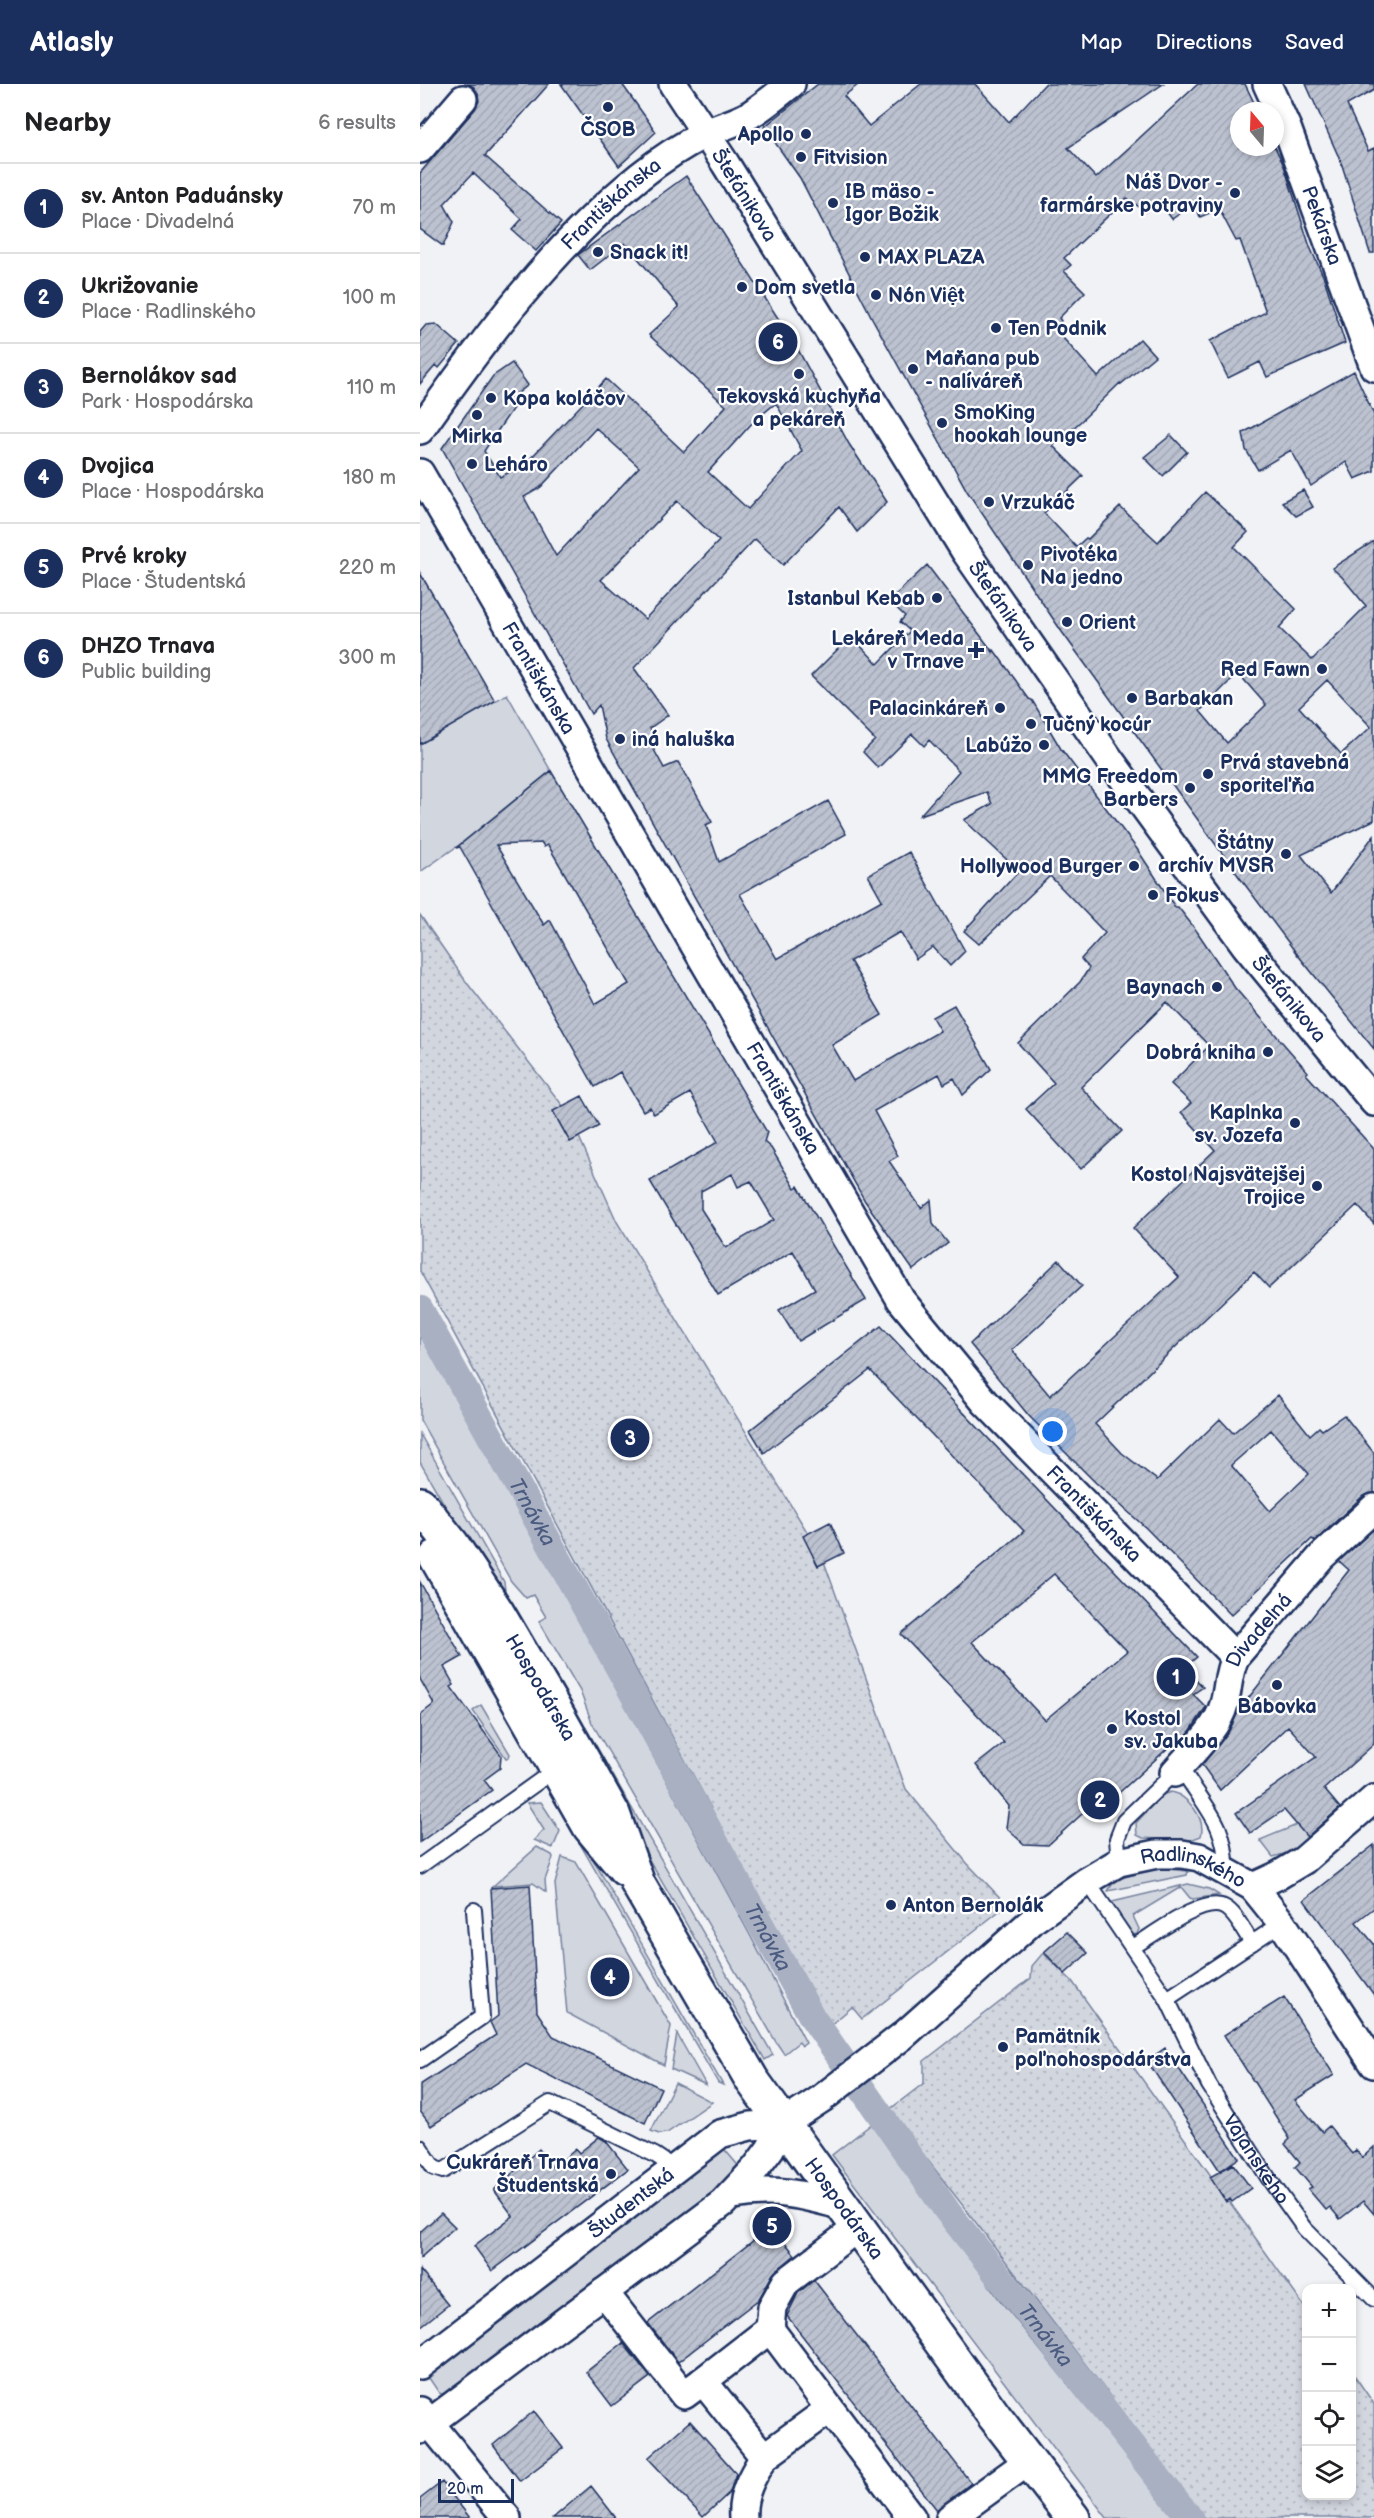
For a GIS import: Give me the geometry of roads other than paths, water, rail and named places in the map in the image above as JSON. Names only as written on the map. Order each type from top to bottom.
[{"type":"street","name":"Štefánikova","points":[[673,84],[971,561],[1110,760],[1246,946],[1374,1102]]},
{"type":"street","name":"Františkánska","points":[[420,430],[472,357],[561,250],[600,211],[641,175],[705,134],[750,115],[791,84]]},
{"type":"street","name":"Pekárska","points":[[1267,84],[1287,128],[1374,367]]},
{"type":"street","points":[[420,149],[447,105]]},
{"type":"street","name":"Františkánska","points":[[420,473],[901,1300],[985,1402],[1235,1657]]},
{"type":"street","name":"Hospodárska","points":[[420,1504],[452,1544],[497,1611],[557,1714],[613,1814],[638,1884],[736,2055],[848,2216],[1029,2462],[1073,2518]]},
{"type":"street","name":"Divadelná","points":[[1174,1773],[1205,1737],[1224,1706],[1228,1674],[1235,1657],[1321,1557],[1374,1508]]},
{"type":"street","name":"Hospodárska","points":[[420,1512],[435,1555],[556,1769],[590,1827],[638,1884]]},
{"type":"street","name":"Radlinského","points":[[783,2124],[874,2058],[934,2009],[1032,1921],[1087,1881],[1119,1862],[1157,1854],[1199,1857],[1253,1887],[1304,1860],[1374,1799]]},
{"type":"street","points":[[1253,1887],[1282,1923],[1374,2064]]},
{"type":"street","points":[[507,2518],[423,2422],[604,2292],[733,2195],[770,2149],[783,2124]]},
{"type":"street","name":"Študentská","points":[[420,2365],[720,2134],[750,2126],[783,2124]]},
{"type":"street","points":[[733,2195],[772,2190],[806,2195],[848,2216],[786,2282],[772,2307],[770,2329],[912,2518]]},
{"type":"street","points":[[604,2292],[684,2395],[770,2329]]},
{"type":"street","points":[[703,2381],[764,2457]]},
{"type":"street","points":[[743,2518],[742,2509],[748,2484],[764,2457],[830,2409]]},
{"type":"street","points":[[950,2518],[1029,2462]]},
{"type":"lane","points":[[420,1866],[556,1769]]},
{"type":"lane","points":[[1119,1862],[1117,1839],[1124,1821],[1174,1773],[1181,1774],[1188,1779],[1221,1829],[1226,1870]]},
{"type":"lane","name":"Vajanského","points":[[1087,1881],[1167,1999],[1209,2085],[1269,2179],[1304,2228],[1374,2299]]},
{"type":"lane","points":[[1133,1947],[1198,1908],[1211,1905],[1223,1906],[1233,1915],[1252,1943]]},
{"type":"lane","points":[[420,2060],[482,2017],[474,1910]]},
{"type":"lane","points":[[1167,1999],[1282,1923]]},
{"type":"lane","points":[[420,2147],[434,2168],[443,2171],[550,2103],[655,2155],[671,2170]]},
{"type":"waterway","name":"Trnávka","points":[[420,1309],[812,2017],[948,2212],[1190,2518]]},
{"type":"place","name":"ČSOB","points":[[608,107]]},
{"type":"place","name":"Apollo","points":[[806,134]]},
{"type":"place","name":"Fitvision","points":[[801,157]]},
{"type":"place","name":"Náš Dvor - farmárske potraviny","points":[[1235,193]]},
{"type":"place","name":"IB mäso - Igor Božik","points":[[833,203]]},
{"type":"place","name":"Snack it!","points":[[598,252]]},
{"type":"place","name":"MAX PLAZA","points":[[865,257]]},
{"type":"place","name":"Dom svetla","points":[[742,287]]},
{"type":"place","name":"Nón Việt","points":[[876,295]]},
{"type":"place","name":"Ten Podnik","points":[[996,328]]},
{"type":"place","name":"DHZO Trnava","points":[[778,342]]},
{"type":"place","name":"Maňana pub - nalíváreň","points":[[913,369]]},
{"type":"place","name":"Tekovská kuchyňa a pekáreň","points":[[799,374]]},
{"type":"place","name":"Kopa koláčov","points":[[491,398]]},
{"type":"place","name":"Mirka","points":[[477,415]]},
{"type":"place","name":"SmoKing hookah lounge","points":[[942,423]]},
{"type":"place","name":"Leháro","points":[[472,464]]},
{"type":"place","name":"Vrzukáč","points":[[989,502]]},
{"type":"place","name":"Pivotéka Na jedno","points":[[1028,565]]},
{"type":"place","name":"Istanbul Kebab","points":[[937,598]]},
{"type":"place","name":"Orient","points":[[1067,622]]},
{"type":"place","name":"Lekáreň Meda v Trnave","points":[[976,650]]},
{"type":"place","name":"Red Fawn","points":[[1322,669]]},
{"type":"place","name":"Barbakan","points":[[1132,698]]},
{"type":"place","name":"Palacinkáreň","points":[[1000,708]]},
{"type":"place","name":"Tučný kocúr","points":[[1031,724]]},
{"type":"place","name":"iná haluška","points":[[620,739]]},
{"type":"place","name":"Labúžo","points":[[1044,745]]},
{"type":"place","name":"Prvá stavebná sporiteľňa","points":[[1208,774]]},
{"type":"place","name":"MMG Freedom Barbers","points":[[1190,788]]},
{"type":"place","name":"Štátny archív MVSR","points":[[1286,854]]},
{"type":"place","name":"Hollywood Burger","points":[[1134,866]]},
{"type":"place","name":"Fokus","points":[[1153,895]]},
{"type":"place","name":"Baynach","points":[[1217,987]]},
{"type":"place","name":"Dobrá kniha","points":[[1268,1052]]},
{"type":"place","name":"Kaplnka sv. Jozefa","points":[[1295,1123]]},
{"type":"place","name":"Kostol Najsvätejšej Trojice","points":[[1317,1186]]},
{"type":"place","name":"Bernolákov sad","points":[[630,1438]]},
{"type":"place","name":"sv. Anton Paduánsky","points":[[1176,1677]]},
{"type":"place","name":"Bábovka","points":[[1277,1685]]},
{"type":"place","name":"Kostol sv. Jakuba","points":[[1112,1729]]},
{"type":"place","name":"Ukrižovanie","points":[[1100,1800]]},
{"type":"place","name":"Anton Bernolák","points":[[891,1905]]},
{"type":"place","name":"Dvojica","points":[[610,1977]]},
{"type":"place","name":"Pamätník poľnohospodárstva","points":[[1003,2047]]},
{"type":"place","name":"Cukráreň Trnava Študentská","points":[[611,2174]]},
{"type":"place","name":"Prvé kroky","points":[[772,2226]]}]
